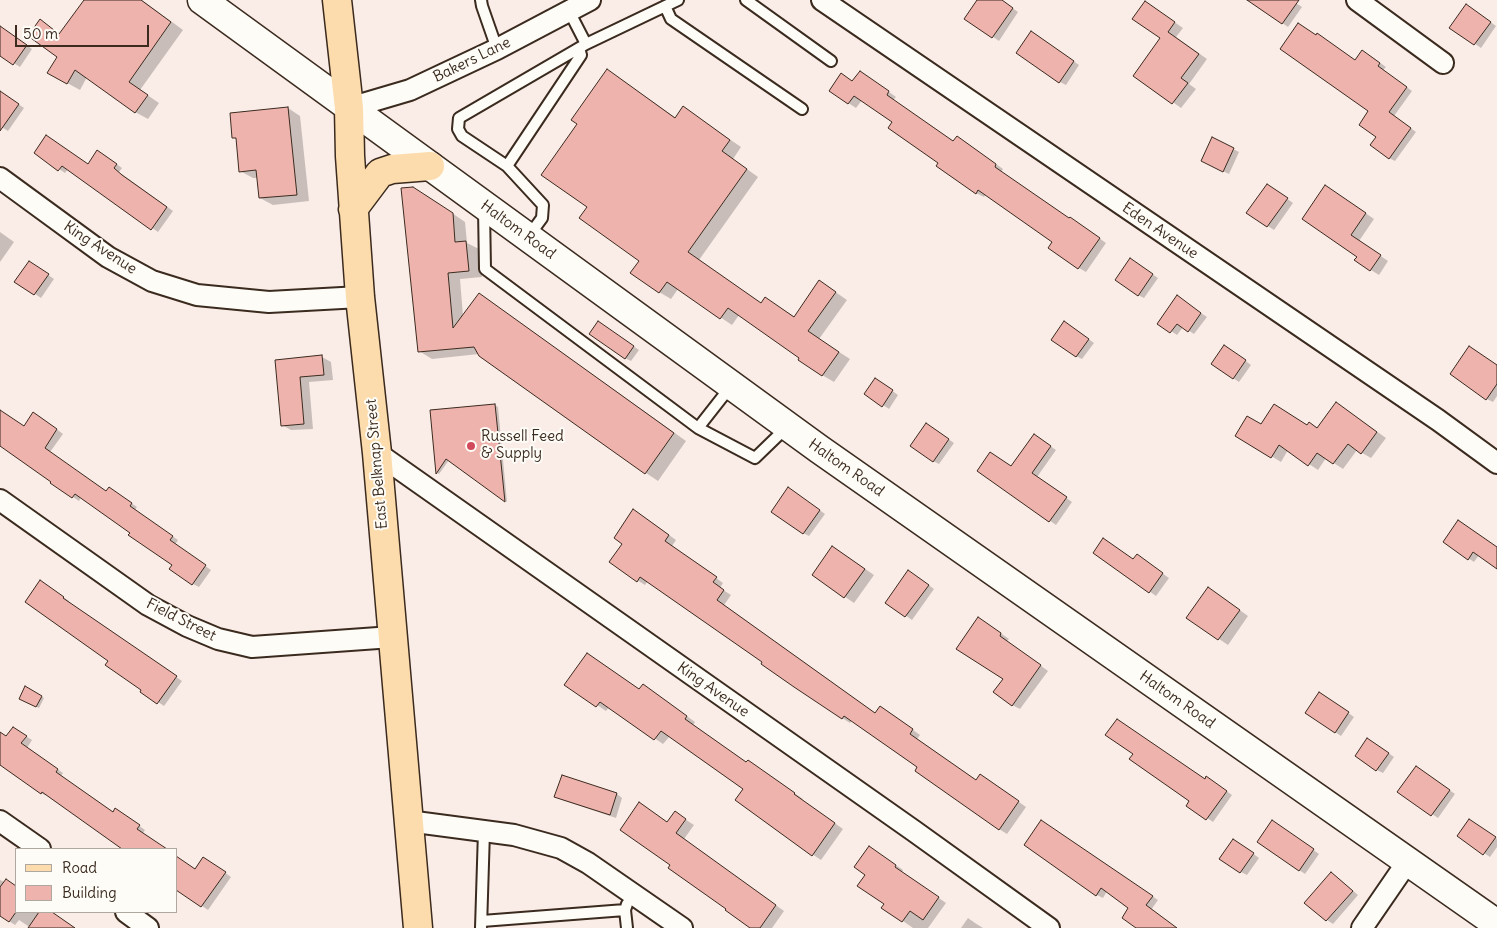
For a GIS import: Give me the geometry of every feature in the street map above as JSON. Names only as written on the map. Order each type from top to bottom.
[{"type":"main road","name":"Haltom Road","points":[[202,0],[788,427],[1497,924]]},
{"type":"main road","name":"East Belknap Street","points":[[337,0],[349,108],[353,209],[360,297],[376,453],[418,928]]},
{"type":"main road","points":[[353,209],[380,173],[392,169],[430,166]]},
{"type":"street","name":"Bakers Lane","points":[[349,108],[410,90],[497,49],[590,0]]},
{"type":"street","name":"Eden Avenue","points":[[822,0],[1497,462]]},
{"type":"street","points":[[1357,0],[1443,63]]},
{"type":"street","name":"King Avenue","points":[[0,178],[108,257],[152,281],[197,295],[269,302],[360,297]]},
{"type":"street","name":"King Avenue","points":[[376,453],[1049,928]]},
{"type":"street","name":"Field Street","points":[[0,500],[148,605],[187,626],[218,639],[252,646],[392,637]]},
{"type":"street","points":[[0,821],[39,848]]},
{"type":"street","points":[[408,821],[514,835],[561,848],[588,863],[627,901],[680,927]]},
{"type":"street","points":[[1362,928],[1408,861]]},
{"type":"street","points":[[127,913],[148,928]]},
{"type":"lane","points":[[481,0],[497,49]]},
{"type":"lane","points":[[528,238],[542,218],[543,206],[507,166],[462,136],[458,128],[459,118],[583,46],[678,0]]},
{"type":"lane","points":[[746,0],[831,61]]},
{"type":"lane","points":[[665,6],[671,19],[802,109]]},
{"type":"lane","points":[[507,166],[581,55],[583,46],[569,11]]},
{"type":"lane","points":[[484,206],[485,268],[698,428],[755,458],[788,427]]},
{"type":"lane","points":[[698,428],[732,386]]},
{"type":"lane","points":[[484,831],[482,924],[627,901],[627,928]]},
{"type":"building","points":[[84,0],[141,0],[171,22],[129,82],[148,95],[135,113],[75,70],[67,84],[47,73],[57,57],[28,36],[40,19],[59,34]]},
{"type":"building","points":[[977,0],[1002,0],[1013,8],[992,38],[964,19]]},
{"type":"building","points":[[1247,0],[1299,0],[1282,24]]},
{"type":"building","points":[[1145,1],[1175,22],[1168,32],[1199,54],[1181,78],[1188,83],[1172,104],[1133,76],[1160,38],[1132,19]]},
{"type":"building","points":[[1466,4],[1491,22],[1474,45],[1449,28]]},
{"type":"building","points":[[1298,23],[1316,35],[1317,33],[1355,60],[1362,50],[1380,63],[1378,66],[1407,87],[1389,112],[1411,128],[1389,159],[1370,145],[1376,137],[1359,125],[1368,111],[1280,49]]},
{"type":"building","points":[[0,26],[27,45],[13,65],[0,56]]},
{"type":"building","points":[[1031,31],[1074,61],[1059,83],[1016,53]]},
{"type":"building","points":[[607,69],[675,118],[683,106],[730,140],[722,151],[747,169],[688,252],[761,303],[765,297],[794,317],[819,280],[836,292],[808,331],[839,352],[822,376],[728,308],[720,319],[667,282],[659,293],[630,273],[639,261],[579,218],[587,207],[541,175],[577,124],[571,120]]},
{"type":"building","points":[[860,71],[889,91],[887,95],[953,141],[957,136],[996,164],[995,167],[1100,238],[1078,269],[1048,248],[1052,242],[978,190],[976,194],[936,166],[938,163],[888,128],[892,122],[854,96],[848,104],[829,91],[841,73],[852,81]]},
{"type":"building","points":[[0,91],[19,104],[0,131]]},
{"type":"building","points":[[288,107],[297,195],[259,198],[256,170],[239,172],[236,138],[232,138],[230,113]]},
{"type":"building","points":[[46,135],[88,164],[97,150],[117,164],[114,168],[122,175],[167,207],[151,230],[62,166],[58,171],[34,153]]},
{"type":"building","points":[[1212,137],[1234,148],[1223,172],[1201,161]]},
{"type":"building","points":[[1267,184],[1288,198],[1267,227],[1246,213]]},
{"type":"building","points":[[1325,185],[1366,213],[1351,235],[1381,255],[1370,271],[1354,260],[1357,257],[1302,219]]},
{"type":"building","points":[[413,187],[453,213],[455,242],[466,241],[469,271],[448,273],[453,328],[479,293],[674,433],[645,474],[479,356],[474,347],[418,352],[401,188]]},
{"type":"building","points":[[1130,258],[1153,274],[1138,296],[1115,280]]},
{"type":"building","points":[[29,261],[49,274],[34,295],[14,282]]},
{"type":"building","points":[[1177,295],[1201,313],[1188,332],[1177,324],[1170,333],[1157,324]]},
{"type":"building","points":[[598,321],[634,346],[625,359],[589,334]]},
{"type":"building","points":[[1064,321],[1089,339],[1076,357],[1051,340]]},
{"type":"building","points":[[1224,345],[1246,360],[1233,379],[1211,364]]},
{"type":"building","points":[[1469,346],[1497,365],[1497,384],[1486,400],[1450,374]]},
{"type":"building","points":[[322,355],[324,375],[300,377],[304,424],[281,426],[275,360]]},
{"type":"building","points":[[875,378],[893,390],[882,407],[864,394]]},
{"type":"building","points":[[1336,402],[1377,432],[1361,454],[1348,444],[1333,464],[1317,453],[1308,466],[1279,445],[1271,458],[1235,436],[1247,416],[1261,424],[1274,404],[1307,425],[1309,422],[1317,428]]},
{"type":"building","points":[[495,404],[505,502],[446,459],[436,474],[430,410]]},
{"type":"building","points":[[0,410],[24,426],[33,412],[57,429],[45,448],[106,491],[109,487],[132,503],[130,506],[173,536],[170,540],[206,565],[192,585],[169,569],[172,565],[128,535],[130,533],[75,494],[72,498],[0,446]]},
{"type":"building","points":[[926,423],[949,439],[933,462],[910,446]]},
{"type":"building","points":[[1034,434],[1051,446],[1032,473],[1067,497],[1049,522],[977,471],[990,452],[1011,466]]},
{"type":"building","points":[[788,487],[820,510],[803,534],[771,512]]},
{"type":"building","points":[[633,509],[669,535],[665,541],[717,577],[713,582],[724,590],[717,600],[875,713],[880,706],[913,729],[910,734],[976,780],[980,774],[1019,801],[999,830],[915,771],[917,767],[844,716],[842,719],[794,687],[761,664],[762,662],[640,577],[637,582],[609,562],[622,544],[614,538]]},
{"type":"building","points":[[1458,520],[1497,547],[1497,569],[1473,552],[1468,560],[1443,542]]},
{"type":"building","points":[[1103,538],[1133,559],[1137,554],[1163,573],[1149,593],[1093,553]]},
{"type":"building","points":[[832,546],[865,569],[844,598],[812,575]]},
{"type":"building","points":[[908,570],[929,585],[905,617],[885,603]]},
{"type":"building","points":[[40,580],[63,598],[177,676],[157,704],[140,692],[141,690],[105,665],[108,661],[25,602]]},
{"type":"building","points":[[1208,587],[1240,610],[1218,640],[1186,618]]},
{"type":"building","points":[[978,617],[1001,633],[1000,636],[1041,665],[1012,706],[993,692],[1003,679],[956,649]]},
{"type":"building","points":[[587,653],[639,689],[643,684],[687,716],[685,719],[746,762],[748,760],[835,823],[812,856],[735,800],[743,789],[661,731],[654,740],[600,702],[596,707],[564,685]]},
{"type":"building","points":[[25,686],[42,696],[36,707],[19,699]]},
{"type":"building","points":[[1319,692],[1349,712],[1335,733],[1305,713]]},
{"type":"building","points":[[1117,719],[1205,779],[1206,776],[1227,791],[1206,820],[1186,806],[1189,801],[1129,759],[1133,754],[1105,735]]},
{"type":"building","points":[[13,727],[27,736],[21,743],[58,769],[56,772],[113,812],[115,808],[140,825],[137,829],[166,848],[121,848],[42,792],[41,794],[0,765],[0,732],[6,736]]},
{"type":"building","points":[[1367,738],[1389,753],[1376,771],[1355,756]]},
{"type":"building","points":[[1416,766],[1450,790],[1431,816],[1397,792]]},
{"type":"building","points":[[562,775],[617,793],[610,815],[554,797]]},
{"type":"building","points":[[639,802],[667,822],[675,811],[686,819],[676,833],[776,905],[760,928],[750,928],[668,868],[670,865],[620,830]]},
{"type":"building","points":[[1469,819],[1496,837],[1483,855],[1457,836]]},
{"type":"building","points":[[1041,820],[1153,896],[1146,905],[1177,928],[1136,928],[1122,918],[1128,908],[1101,888],[1096,896],[1024,845]]},
{"type":"building","points":[[1272,820],[1314,849],[1299,871],[1257,842]]},
{"type":"building","points":[[1233,839],[1254,853],[1240,873],[1219,859]]},
{"type":"building","points":[[869,846],[896,865],[895,867],[939,897],[923,920],[910,911],[902,922],[881,908],[884,904],[857,886],[865,875],[854,867]]},
{"type":"building","points":[[178,857],[195,869],[203,857],[226,872],[201,907],[178,891]]},
{"type":"building","points":[[1331,872],[1353,891],[1326,921],[1304,903]]},
{"type":"building","points":[[6,879],[15,885],[15,913],[9,922],[0,916],[0,887]]},
{"type":"building","points":[[38,913],[53,913],[75,928],[28,928]]},
{"type":"place","name":"Russell Feed & Supply","points":[[471,446]]}]
